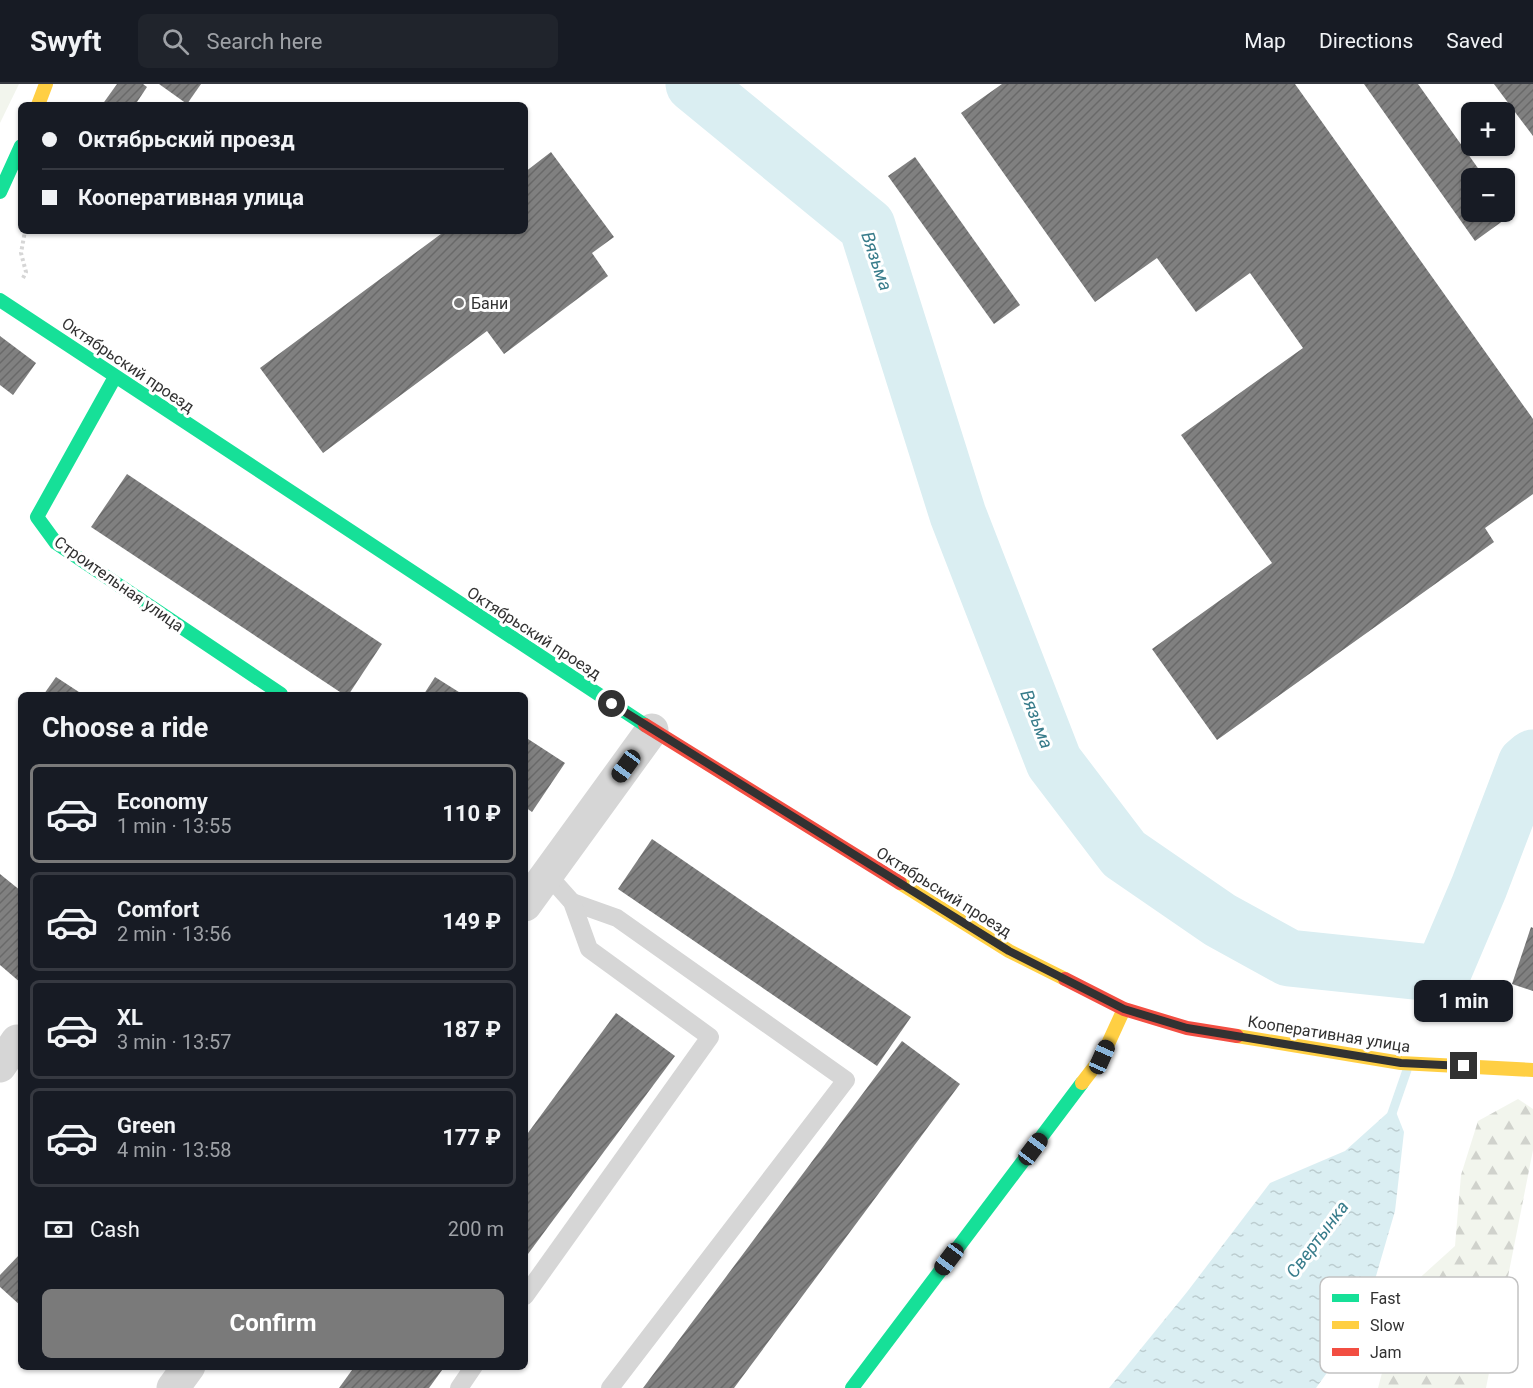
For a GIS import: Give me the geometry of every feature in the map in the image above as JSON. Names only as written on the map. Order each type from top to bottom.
[{"type":"street","points":[[39,102],[46,84]]},
{"type":"street","points":[[0,192],[18,153]]},
{"type":"street","name":"Октябрьский проезд","points":[[0,300],[652,730],[1009,951],[1124,1009]]},
{"type":"street","name":"Строительная улица","points":[[115,377],[37,517],[56,543],[278,692]]},
{"type":"street","points":[[528,894],[536,866],[652,730]]},
{"type":"street","points":[[852,1388],[1102,1057],[1124,1009]]},
{"type":"street","name":"Кооперативная улица","points":[[1124,1009],[1187,1028],[1401,1063],[1533,1070]]},
{"type":"street","points":[[173,1388],[186,1370]]},
{"type":"lane","points":[[528,1292],[710,1037],[589,949],[572,902],[536,866]]},
{"type":"lane","points":[[572,902],[617,918],[846,1080],[610,1388]]},
{"type":"lane","points":[[459,1388],[471,1370]]},
{"type":"green space","points":[[0,84],[19,84],[0,123]]},
{"type":"green space","points":[[1518,1099],[1533,1109],[1533,1150],[1508,1277],[1421,1277],[1455,1246],[1461,1175],[1478,1121]]},
{"type":"green space","points":[[1382,1373],[1489,1373],[1486,1388],[1378,1388]]},
{"type":"water","points":[[1394,1107],[1404,1132],[1395,1211],[1376,1277],[1320,1277],[1320,1373],[1327,1373],[1316,1388],[1109,1388],[1187,1292],[1270,1183],[1345,1151]]},
{"type":"building","points":[[117,84],[143,84],[147,87],[137,102],[104,102]]},
{"type":"building","points":[[159,84],[201,84],[188,102],[184,102]]},
{"type":"building","points":[[1002,84],[1295,84],[1533,419],[1533,494],[1485,528],[1494,542],[1217,740],[1152,649],[1272,563],[1181,435],[1303,348],[1250,273],[1196,312],[1157,258],[1095,302],[961,113]]},
{"type":"building","points":[[1364,84],[1418,84],[1461,144],[1461,156],[1469,156],[1478,168],[1461,168],[1461,221]]},
{"type":"building","points":[[1494,84],[1533,84],[1533,136],[1515,112],[1515,102],[1508,102]]},
{"type":"building","name":"Бани","points":[[551,152],[614,237],[592,253],[608,276],[504,354],[487,331],[323,453],[260,368],[441,234],[528,234],[528,170]]},
{"type":"building","points":[[915,157],[1020,305],[994,324],[888,176]]},
{"type":"building","points":[[1462,222],[1501,222],[1475,241]]},
{"type":"building","points":[[0,336],[36,363],[13,395],[0,385]]},
{"type":"building","points":[[127,474],[382,644],[350,692],[340,692],[91,527]]},
{"type":"building","points":[[56,677],[79,692],[45,692]]},
{"type":"building","points":[[435,677],[459,692],[425,692]]},
{"type":"building","points":[[528,739],[565,763],[532,812],[528,809]]},
{"type":"building","points":[[652,839],[911,1017],[877,1066],[618,889]]},
{"type":"building","points":[[0,874],[18,889],[18,980],[0,965]]},
{"type":"building","points":[[1531,927],[1533,928],[1533,991],[1512,984]]},
{"type":"building","points":[[616,1013],[675,1056],[528,1254],[528,1133]]},
{"type":"building","points":[[902,1041],[960,1084],[734,1388],[643,1388]]},
{"type":"building","points":[[18,1256],[18,1303],[0,1287],[0,1275]]},
{"type":"building","points":[[352,1370],[442,1370],[429,1388],[339,1388]]},
{"type":"waterway","name":"Вязьма","points":[[694,84],[867,226],[958,515],[1054,762],[1124,854],[1220,920],[1289,958],[1442,974],[1479,887],[1526,764],[1533,758]]},
{"type":"waterway","name":"Свертынка","points":[[1390,1119],[1407,1070]]},
{"type":"traffic: fast","points":[[0,192],[18,153]]},
{"type":"traffic: fast","points":[[0,300],[645,725]]},
{"type":"traffic: fast","points":[[115,377],[37,517],[56,543],[278,692]]},
{"type":"traffic: fast","points":[[852,1388],[1082,1083]]},
{"type":"traffic: slow","points":[[39,102],[46,84]]},
{"type":"traffic: slow","points":[[900,883],[1009,951],[1065,979]]},
{"type":"traffic: slow","points":[[1082,1083],[1102,1057],[1124,1009]]},
{"type":"traffic: slow","points":[[1237,1036],[1401,1063],[1533,1070]]},
{"type":"traffic: jam","points":[[645,725],[900,883]]},
{"type":"traffic: jam","points":[[1065,979],[1124,1009],[1187,1028],[1237,1036]]},
{"type":"place","name":"Бани","points":[[459,303]]},
{"type":"route","points":[[612,704],[1009,951],[1124,1009],[1187,1028],[1401,1063],[1464,1066]]}]
